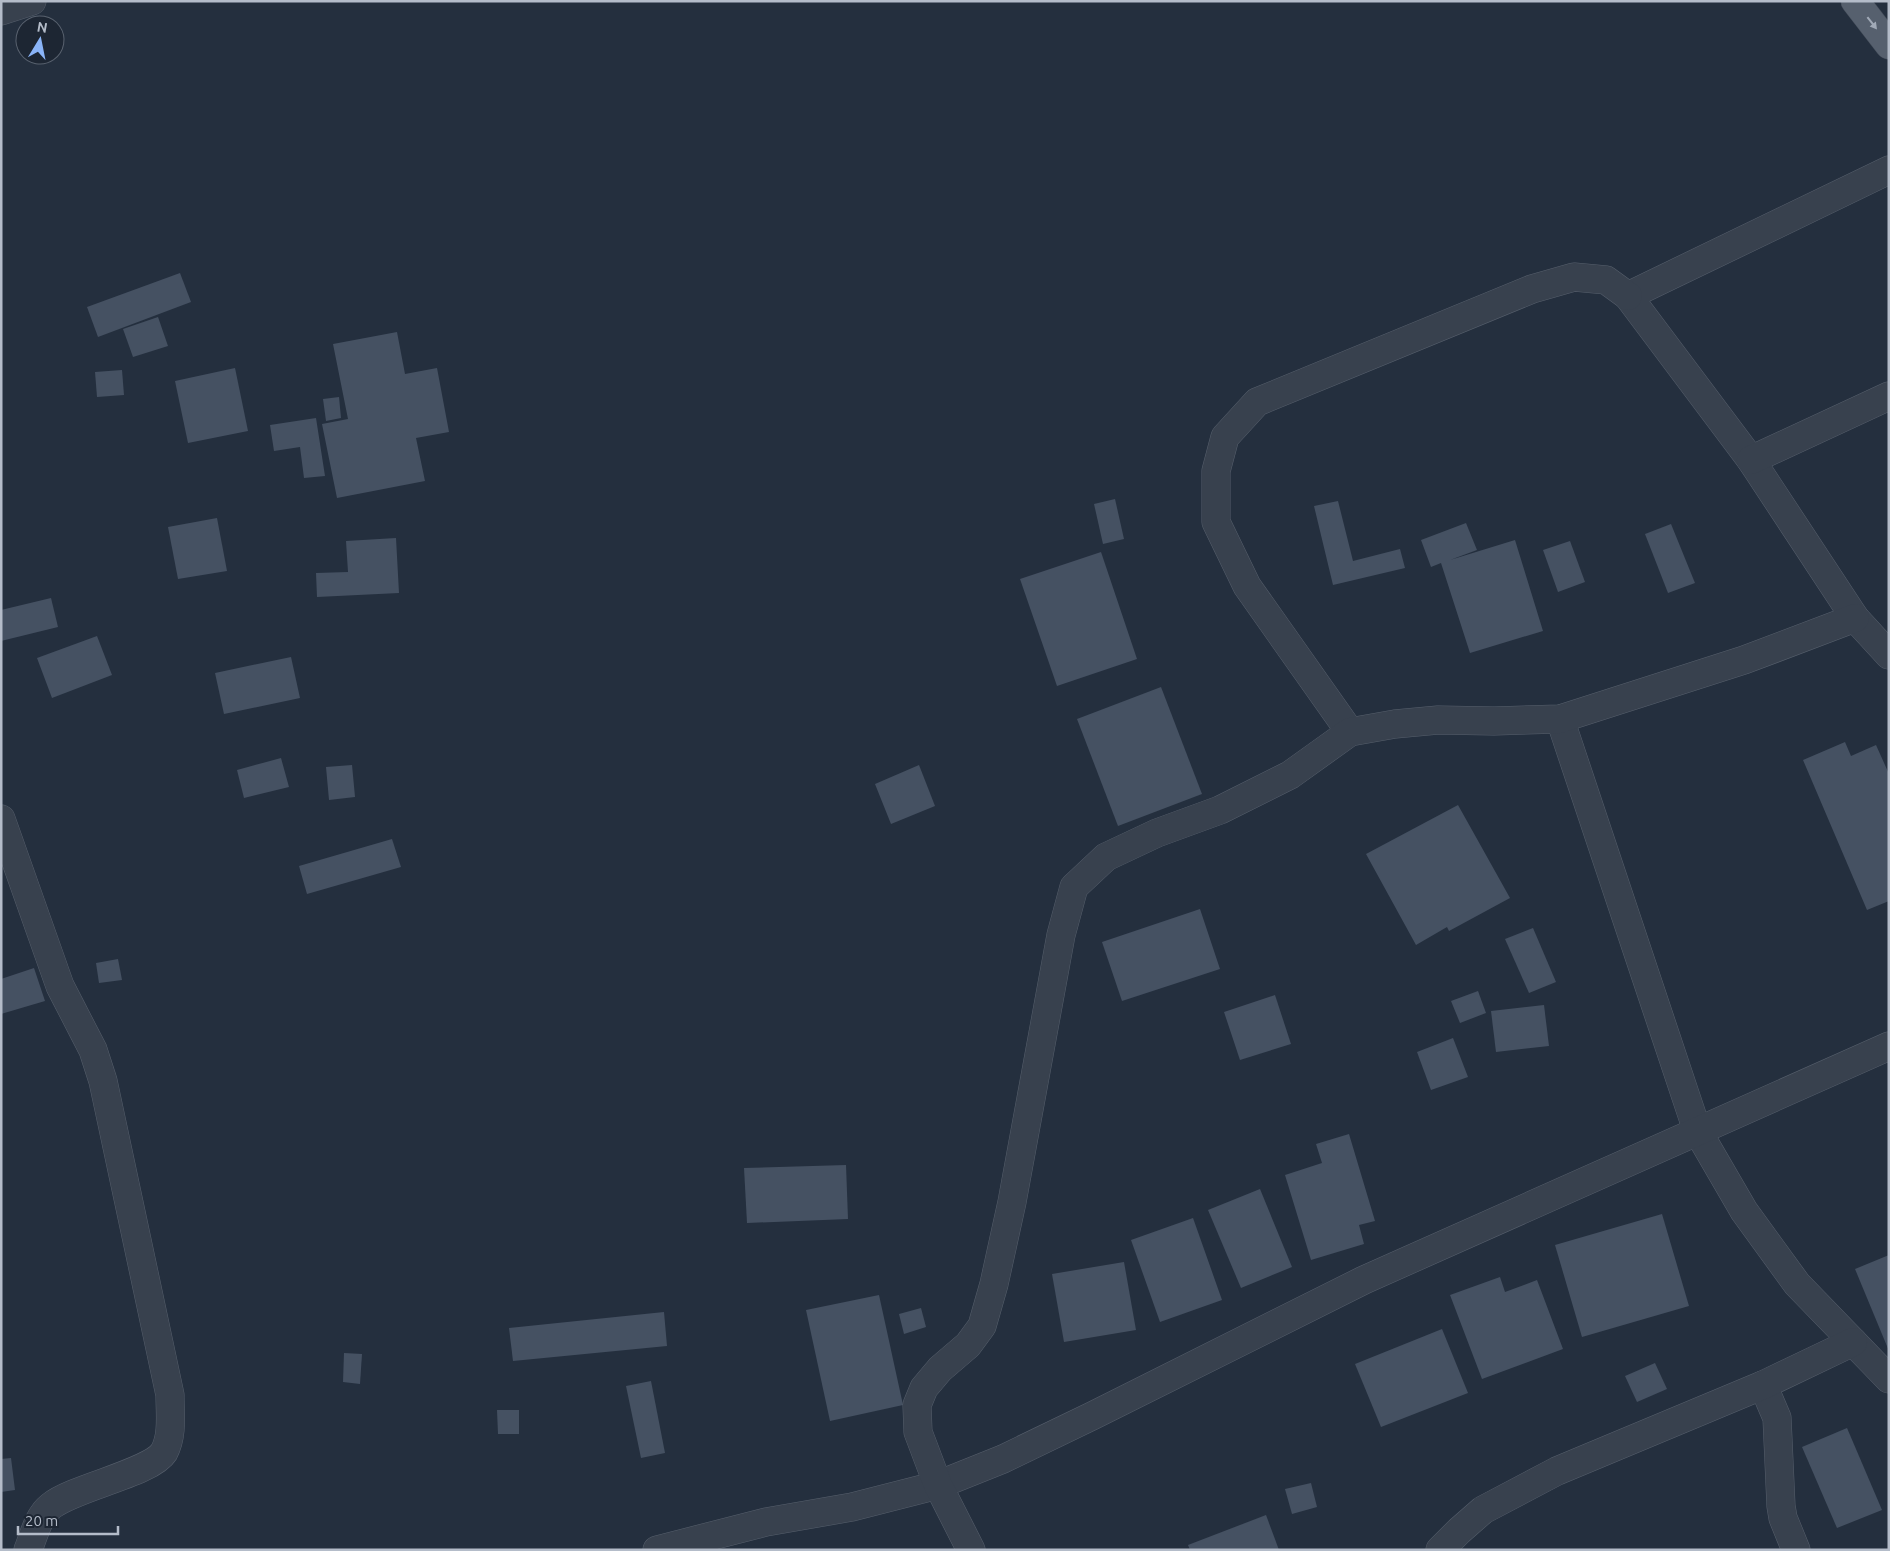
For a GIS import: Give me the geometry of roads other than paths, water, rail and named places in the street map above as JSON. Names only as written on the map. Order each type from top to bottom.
[{"type":"main road","points":[[1855,1],[1889,44]]},
{"type":"street","points":[[3,8],[32,1]]},
{"type":"street","points":[[1628,296],[1889,170]]},
{"type":"street","points":[[1350,732],[1246,586],[1216,522],[1216,471],[1225,437],[1257,402],[1532,289],[1574,277],[1606,280],[1628,296],[1751,460],[1855,618],[1889,654]]},
{"type":"street","points":[[1751,460],[1889,396]]},
{"type":"street","points":[[971,1550],[938,1486],[918,1432],[917,1405],[924,1388],[940,1369],[968,1345],[982,1326],[994,1284],[1010,1212],[1062,935],[1074,887],[1106,857],[1157,833],[1220,810],[1290,775],[1350,732],[1395,724],[1438,720],[1560,719],[1744,660],[1855,618]]},
{"type":"street","points":[[1560,719],[1697,1130],[1744,1211],[1797,1284],[1889,1379]]},
{"type":"street","points":[[1,819],[60,986],[93,1050],[103,1081],[170,1396],[171,1430],[163,1452],[148,1465],[85,1489],[51,1506],[38,1523],[28,1550]]},
{"type":"street","points":[[672,1548],[766,1522],[852,1507],[938,1486],[1003,1459],[1092,1416],[1364,1280],[1889,1046]]},
{"type":"street","points":[[1440,1550],[1483,1510],[1549,1475],[1763,1385],[1853,1342]]},
{"type":"street","points":[[1763,1385],[1777,1418],[1782,1518],[1796,1550]]}]
